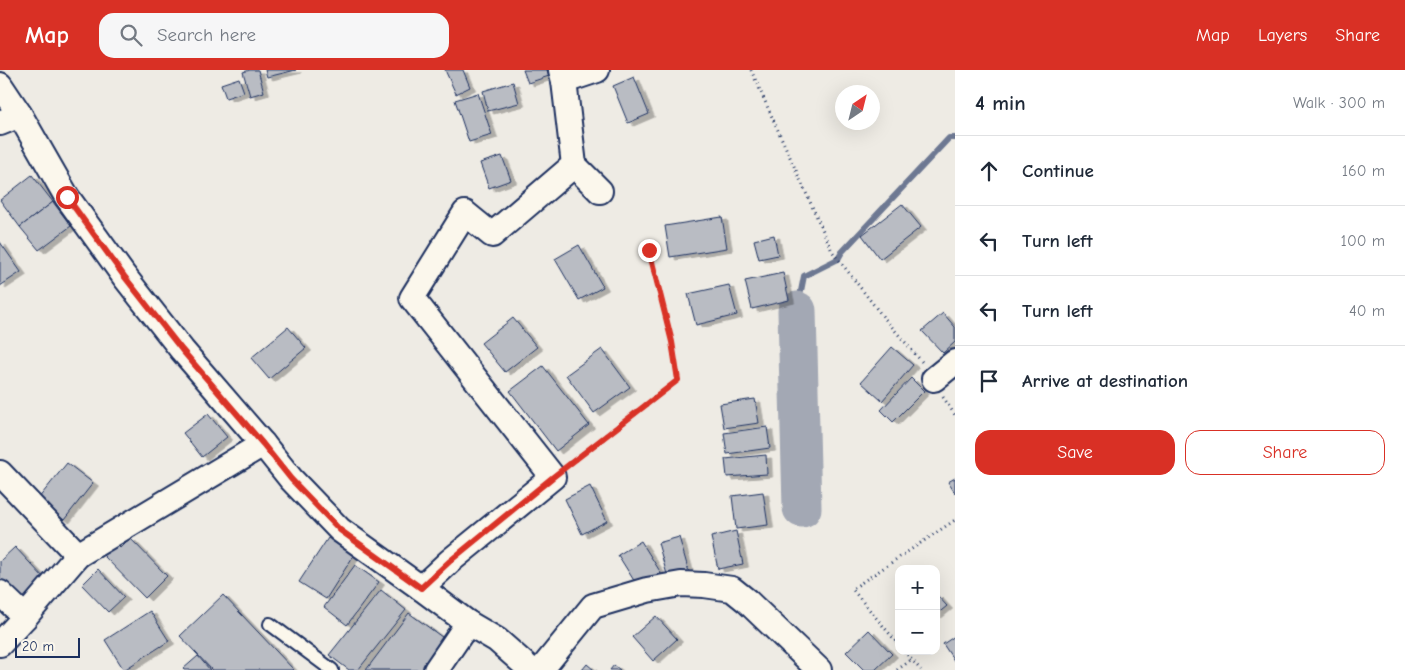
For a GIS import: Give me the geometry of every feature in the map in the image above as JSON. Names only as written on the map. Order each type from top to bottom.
[{"type":"street","points":[[597,70],[562,75],[574,165],[600,191]]},
{"type":"street","points":[[0,85],[10,119],[124,276],[182,350],[291,479],[340,530],[468,623],[497,640],[531,670]]},
{"type":"street","points":[[421,588],[450,561],[553,477],[412,298],[465,213],[492,235],[574,165]]},
{"type":"street","points":[[934,379],[955,362]]},
{"type":"street","points":[[0,644],[78,555],[263,444]]},
{"type":"street","points":[[0,473],[78,555]]},
{"type":"street","points":[[541,670],[593,606],[647,590],[681,584],[732,589],[819,670]]},
{"type":"street","points":[[0,593],[25,617]]},
{"type":"street","points":[[436,670],[468,623]]},
{"type":"lane","points":[[270,624],[332,670]]},
{"type":"path","points":[[751,70],[832,251],[880,313],[928,369],[955,415]]},
{"type":"path","points":[[553,477],[678,380],[672,342],[649,250]]},
{"type":"path","points":[[895,640],[852,589],[955,520]]},
{"type":"path","points":[[907,655],[922,670]]},
{"type":"path","points":[[897,670],[911,660]]},
{"type":"building","points":[[258,70],[264,92],[250,96],[243,72]]},
{"type":"building","points":[[265,70],[296,70],[267,77]]},
{"type":"building","points":[[445,70],[463,70],[470,87],[456,94]]},
{"type":"building","points":[[523,70],[547,70],[549,76],[528,83]]},
{"type":"building","points":[[634,77],[649,114],[628,123],[613,86]]},
{"type":"building","points":[[239,78],[244,92],[226,98],[221,84]]},
{"type":"building","points":[[513,82],[519,103],[488,111],[483,91]]},
{"type":"building","points":[[478,93],[492,135],[469,142],[455,100]]},
{"type":"building","points":[[502,156],[511,180],[489,188],[480,163]]},
{"type":"building","points":[[32,175],[53,202],[20,227],[0,200]]},
{"type":"building","points":[[53,202],[71,226],[39,250],[20,227]]},
{"type":"building","points":[[902,204],[921,227],[880,259],[862,235]]},
{"type":"building","points":[[722,217],[727,248],[670,257],[665,226]]},
{"type":"building","points":[[774,235],[778,255],[759,259],[754,240]]},
{"type":"building","points":[[0,242],[21,272],[0,286]]},
{"type":"building","points":[[579,245],[603,287],[579,300],[555,259]]},
{"type":"building","points":[[783,273],[789,300],[752,309],[745,281]]},
{"type":"building","points":[[729,285],[737,315],[696,325],[688,294]]},
{"type":"building","points":[[943,313],[955,327],[955,342],[943,353],[922,331]]},
{"type":"building","points":[[513,318],[537,347],[505,372],[481,343]]},
{"type":"building","points":[[288,327],[306,348],[269,379],[251,358]]},
{"type":"building","points":[[892,347],[913,365],[882,401],[861,382]]},
{"type":"building","points":[[602,349],[630,387],[594,413],[566,375]]},
{"type":"building","points":[[543,366],[589,425],[556,451],[510,391]]},
{"type":"building","points":[[911,378],[924,391],[893,422],[881,410]]},
{"type":"building","points":[[755,399],[759,423],[724,428],[720,404]]},
{"type":"building","points":[[208,414],[227,437],[202,457],[183,433]]},
{"type":"building","points":[[767,427],[770,448],[727,454],[724,433]]},
{"type":"building","points":[[766,455],[767,474],[727,477],[725,459]]},
{"type":"building","points":[[67,463],[93,483],[64,520],[38,499]]},
{"type":"building","points":[[955,478],[955,493],[948,482]]},
{"type":"building","points":[[590,486],[607,521],[582,534],[565,499]]},
{"type":"building","points":[[763,492],[768,525],[736,529],[732,496]]},
{"type":"building","points":[[736,531],[743,564],[718,569],[711,537]]},
{"type":"building","points":[[679,537],[689,572],[668,578],[658,543]]},
{"type":"building","points":[[130,538],[167,576],[145,598],[102,554],[114,542],[120,548]]},
{"type":"building","points":[[328,538],[354,555],[326,599],[299,582]]},
{"type":"building","points":[[641,541],[661,573],[638,587],[618,555]]},
{"type":"building","points":[[15,547],[45,579],[17,605],[0,587],[0,561]]},
{"type":"building","points":[[355,565],[379,582],[347,625],[324,607]]},
{"type":"building","points":[[98,569],[124,597],[108,612],[82,585]]},
{"type":"building","points":[[381,590],[406,610],[358,670],[349,670],[329,655]]},
{"type":"building","points":[[223,595],[294,670],[212,670],[180,636]]},
{"type":"building","points":[[940,598],[947,606],[940,612]]},
{"type":"building","points":[[150,611],[169,641],[124,670],[105,640]]},
{"type":"building","points":[[409,613],[446,640],[425,670],[366,670]]},
{"type":"building","points":[[656,616],[677,639],[653,661],[632,637]]},
{"type":"building","points":[[869,630],[892,654],[875,670],[864,670],[846,652]]},
{"type":"building","points":[[955,636],[955,662],[943,644]]},
{"type":"building","points":[[198,656],[210,670],[183,669]]},
{"type":"building","points":[[587,664],[594,670],[582,670]]},
{"type":"building","points":[[614,665],[620,670],[610,670]]},
{"type":"waterway","points":[[797,311],[804,276],[838,259],[842,252],[949,138],[955,138]]},
{"type":"waterway","points":[[797,311],[802,508]]},
{"type":"route","points":[[67,197],[124,276],[182,350],[291,479],[340,530],[421,588],[450,561],[553,477],[678,380],[672,342],[649,250]]}]
